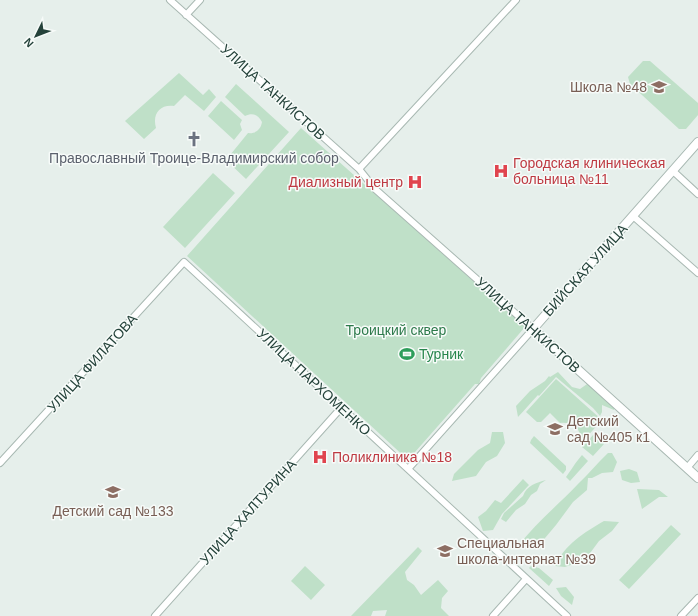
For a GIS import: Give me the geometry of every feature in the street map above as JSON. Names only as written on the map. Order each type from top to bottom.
[{"type":"street","name":"УЛИЦА ТАНКИСТОВ","points":[[170,0],[359,169],[375,189],[698,478]]},
{"type":"street","points":[[186,14],[200,0]]},
{"type":"street","points":[[359,169],[516,0]]},
{"type":"street","name":"БИЙСКАЯ УЛИЦА","points":[[408,469],[698,142]]},
{"type":"street","points":[[673,171],[698,194]]},
{"type":"street","points":[[633,216],[698,273]]},
{"type":"street","name":"УЛИЦА ПАРХОМЕНКО","points":[[184,262],[567,616]]},
{"type":"street","name":"УЛИЦА ФИЛАТОВА","points":[[0,463],[184,262]]},
{"type":"street","name":"УЛИЦА ХАЛТУРИНА","points":[[155,616],[342,408]]},
{"type":"street","points":[[687,468],[698,455]]},
{"type":"street","points":[[493,616],[526,579]]},
{"type":"street","points":[[682,616],[698,598]]},
{"type":"green space","points":[[643,61],[650,61],[698,103],[698,115],[686,129],[679,129],[630,84],[628,77]]},
{"type":"green space","points":[[179,73],[203,95],[209,89],[216,97],[204,111],[185,95],[174,106],[161,108],[156,114],[155,118],[156,128],[144,139],[125,121]]},
{"type":"green space","points":[[236,84],[289,132],[246,179],[226,160],[248,133],[256,132],[261,127],[262,122],[255,115],[250,114],[245,116],[225,97]]},
{"type":"green space","points":[[221,101],[242,120],[240,124],[242,130],[234,140],[208,116]]},
{"type":"green space","name":"Троицкий сквер","points":[[301,128],[525,327],[481,378],[479,384],[475,384],[408,460],[187,256]]},
{"type":"green space","points":[[213,173],[235,193],[185,248],[163,227]]},
{"type":"green space","points":[[558,372],[572,387],[580,389],[590,382],[614,405],[614,410],[602,405],[602,412],[600,416],[593,408],[556,377],[518,417],[516,406],[530,391],[545,381],[549,376],[550,377]]},
{"type":"green space","points":[[556,379],[602,420],[584,440],[580,436],[576,427],[567,423],[560,423],[550,413],[541,422],[537,422],[526,412]]},
{"type":"green space","points":[[492,432],[503,432],[505,443],[497,456],[486,462],[476,476],[452,481],[454,474],[478,450],[490,443]]},
{"type":"green space","points":[[594,434],[604,444],[593,456],[582,447]]},
{"type":"green space","points":[[534,436],[566,466],[566,470],[563,474],[530,443]]},
{"type":"green space","points":[[608,453],[612,453],[617,462],[613,472],[602,473],[592,478],[588,478],[587,490],[573,502],[540,544],[518,546],[540,522]]},
{"type":"green space","points":[[582,455],[588,461],[570,481],[566,477]]},
{"type":"green space","points":[[629,469],[637,472],[640,482],[631,483],[622,480],[620,471]]},
{"type":"green space","points":[[523,479],[529,485],[502,514],[493,530],[483,531],[478,517],[486,511],[495,500],[501,503]]},
{"type":"green space","points":[[546,480],[540,484],[537,491],[531,495],[525,504],[516,510],[506,522],[501,519],[504,513],[523,496],[529,487],[535,483]]},
{"type":"green space","points":[[637,489],[659,490],[668,497],[659,497],[642,509]]},
{"type":"green space","points":[[604,521],[619,522],[612,531],[599,541],[585,560],[565,567],[555,566],[569,545]]},
{"type":"green space","points":[[671,525],[681,534],[629,589],[619,580]]},
{"type":"green space","points":[[418,547],[422,551],[405,572],[407,580],[414,585],[421,595],[438,580],[448,591],[442,598],[441,608],[449,616],[385,616],[387,610],[373,611],[371,616],[351,616]]},
{"type":"green space","points":[[305,566],[325,585],[311,600],[291,581]]},
{"type":"green space","points":[[531,566],[539,568],[553,580],[549,586],[529,568]]},
{"type":"green space","points":[[566,587],[574,597],[572,605],[561,596],[556,588]]},
{"type":"place","name":"Школа №48","points":[[659,87]]},
{"type":"place","name":"Православный Троице-Владимирский собор","points":[[194,139]]},
{"type":"place","name":"Городская клиническая больница №11","points":[[501,171]]},
{"type":"place","name":"Диализный центр","points":[[415,182]]},
{"type":"place","name":"Турник","points":[[407,354]]},
{"type":"place","name":"Детский сад №405 к1","points":[[555,429]]},
{"type":"place","name":"Поликлиника №18","points":[[320,457]]},
{"type":"place","name":"Детский сад №133","points":[[113,492]]},
{"type":"place","name":"Специальная школа-интернат №39","points":[[445,551]]}]
